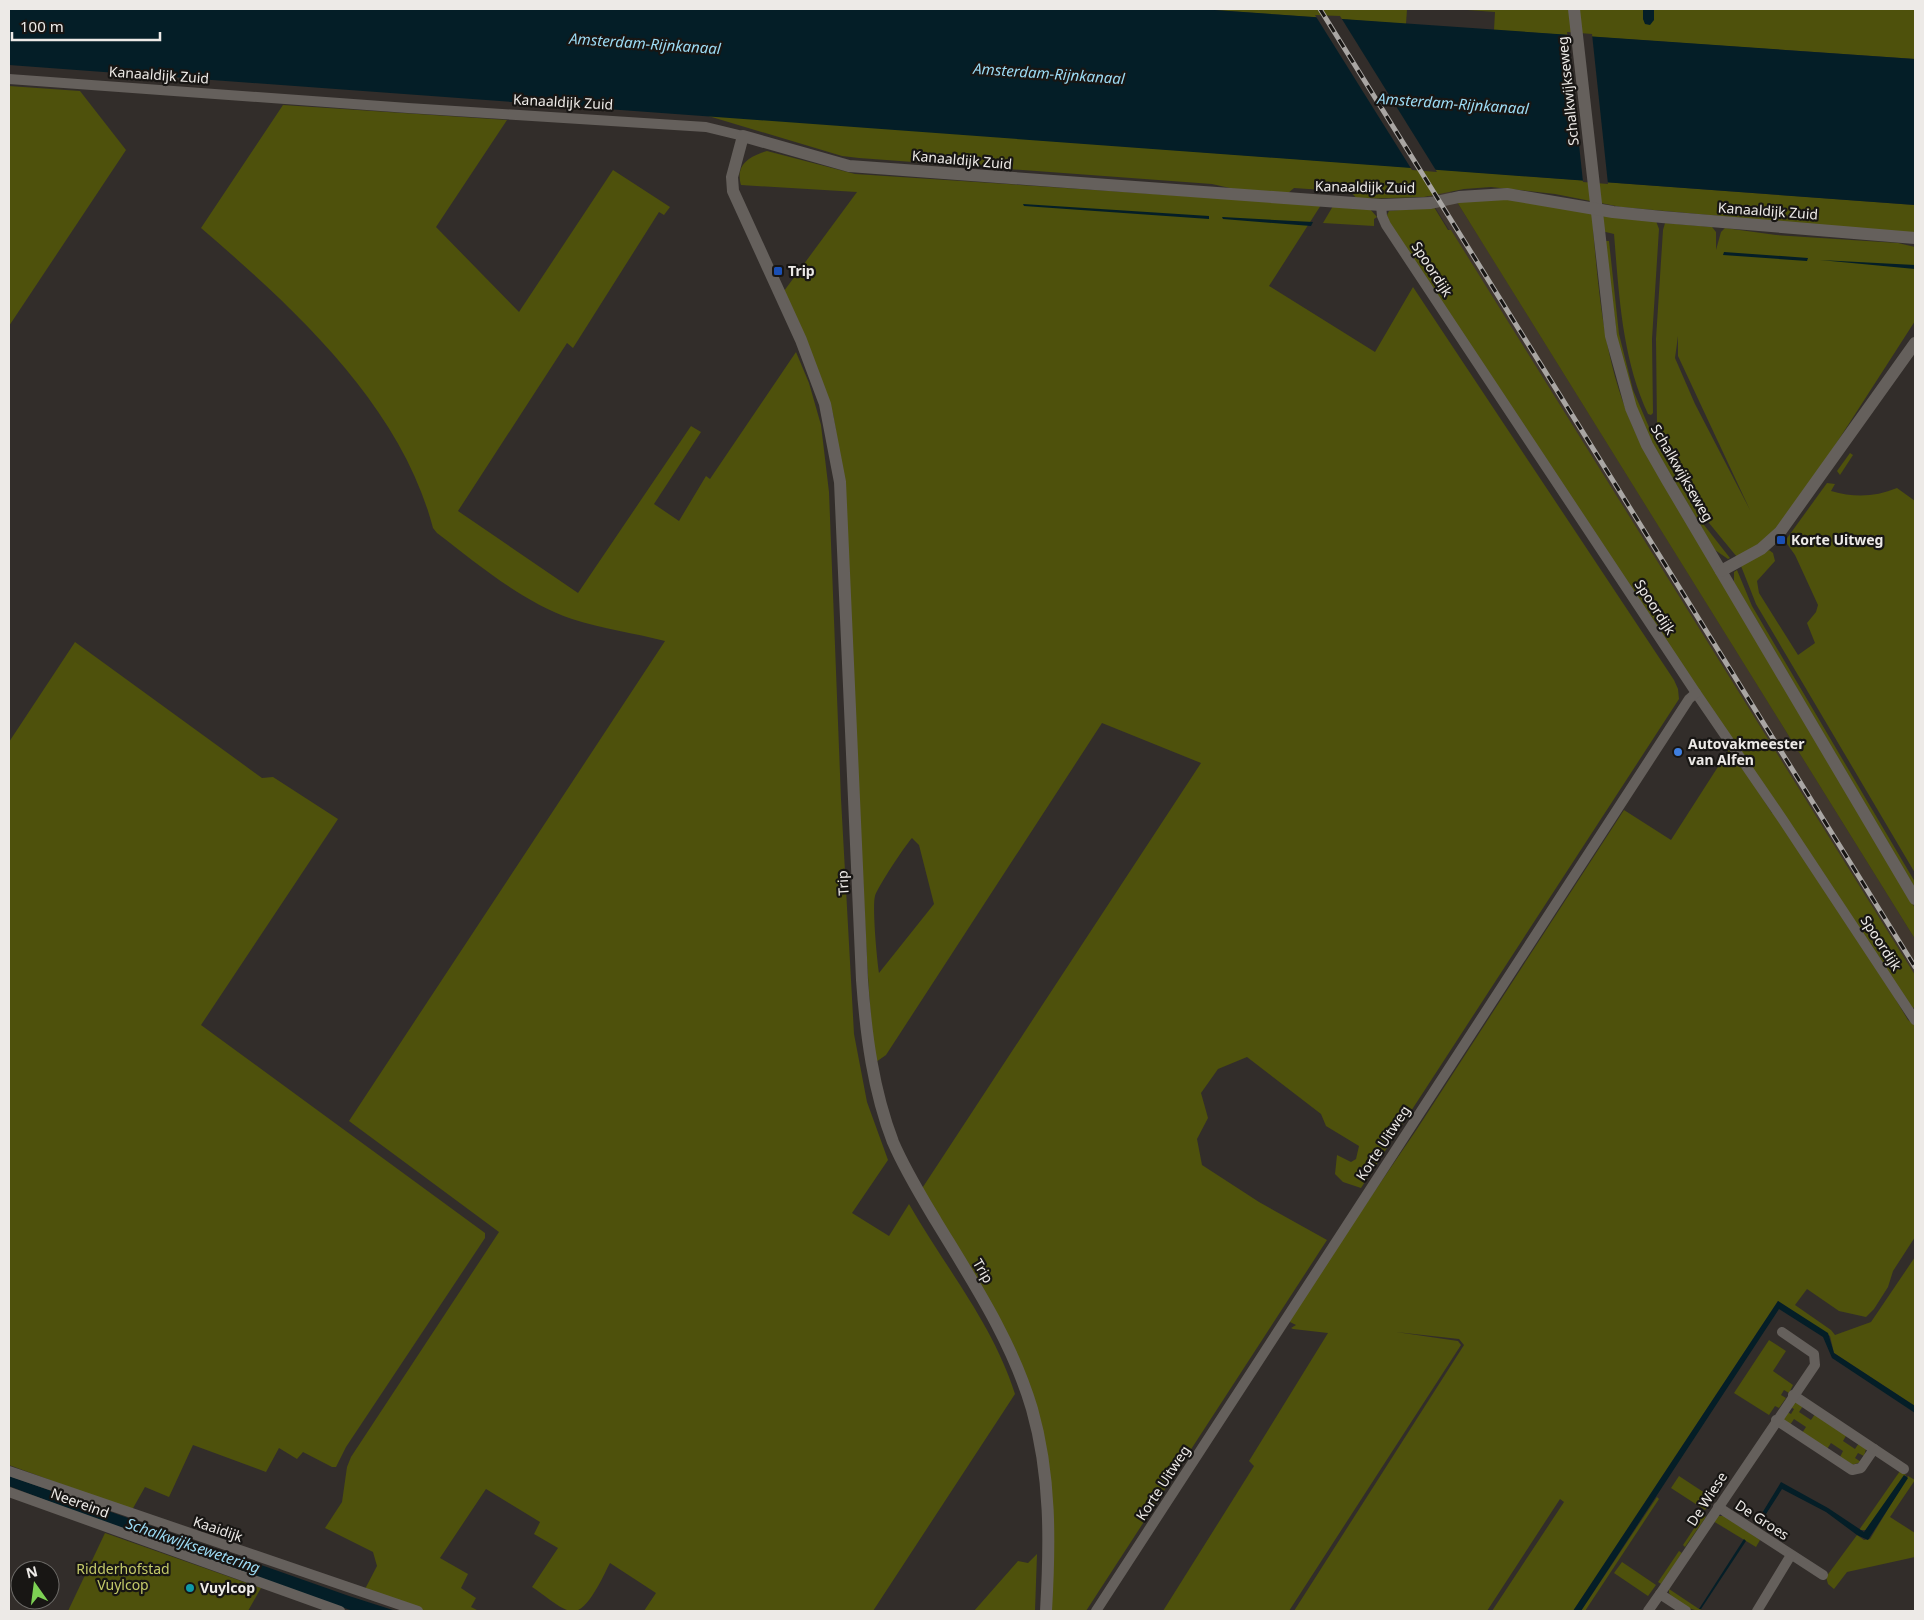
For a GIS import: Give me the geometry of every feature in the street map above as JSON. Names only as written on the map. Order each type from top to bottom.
[{"type":"street","name":"Schalkwijkseweg","points":[[1574,9],[1611,336],[1631,408],[1647,445],[1915,899]]},
{"type":"street","name":"Kanaaldijk Zuid","points":[[9,79],[408,108],[706,127],[849,166],[1381,205],[1412,204],[1459,197],[1506,194],[1613,212],[1915,238]]},
{"type":"street","name":"Trip","points":[[743,136],[732,177],[733,191],[801,340],[825,404],[840,482],[862,980],[865,1024],[874,1079],[894,1142],[913,1182],[1005,1340],[1032,1409],[1041,1446],[1048,1492],[1049,1553],[1046,1611]]},
{"type":"street","name":"Spoordijk","points":[[1381,205],[1382,216],[1386,225],[1915,1020]]},
{"type":"street","points":[[1721,571],[1761,549],[1780,532],[1915,343]]},
{"type":"street","name":"Korte Uitweg","points":[[1096,1611],[1689,699],[1696,693]]},
{"type":"street","name":"De Wiese","points":[[1648,1611],[1815,1365],[1816,1359],[1810,1350],[1782,1332]]},
{"type":"street","points":[[1793,1395],[1904,1469]]},
{"type":"street","points":[[1776,1420],[1852,1470],[1861,1468],[1874,1449]]},
{"type":"street","name":"Kaaidijk","points":[[9,1471],[418,1611]]},
{"type":"street","name":"Neereind","points":[[9,1492],[340,1611]]},
{"type":"street","name":"De Groes","points":[[1718,1507],[1823,1575]]},
{"type":"street","name":"De Groes","points":[[1757,1611],[1792,1555]]},
{"type":"street","points":[[1660,1594],[1686,1611]]},
{"type":"shaded area","points":[[1311,9],[1335,9],[1484,245],[1915,939],[1915,975]]},
{"type":"green space","points":[[1200,9],[1407,9],[1406,24]]},
{"type":"green space","points":[[1454,9],[1643,9],[1643,19],[1650,24],[1654,19],[1654,9],[1915,9],[1915,59],[1494,30],[1495,12]]},
{"type":"green space","points":[[9,86],[80,91],[126,150],[9,326]]},
{"type":"green space","points":[[283,105],[507,120],[436,227],[519,312],[613,170],[670,207],[664,215],[659,212],[573,348],[567,343],[458,511],[578,593],[691,426],[701,432],[654,504],[679,521],[706,476],[710,479],[796,352],[809,383],[821,425],[829,492],[841,799],[854,1034],[867,1102],[888,1160],[852,1213],[889,1236],[909,1204],[981,1320],[1006,1368],[1015,1394],[873,1611],[644,1611],[656,1593],[610,1563],[588,1602],[582,1608],[569,1611],[532,1587],[558,1548],[534,1534],[540,1522],[486,1489],[440,1558],[468,1574],[461,1588],[476,1598],[471,1607],[479,1611],[425,1611],[364,1591],[377,1566],[373,1552],[325,1528],[342,1502],[347,1467],[351,1457],[499,1232],[349,1121],[665,641],[572,619],[554,612],[518,593],[437,533],[433,528],[418,483],[396,440],[370,400],[340,362],[307,326],[272,291],[201,228]]},
{"type":"green space","points":[[705,115],[1915,205],[1915,234],[1621,207],[1555,194],[1491,187],[1464,189],[1424,197],[1357,199],[1351,192],[1294,188],[1287,194],[1239,190],[1212,184],[859,158],[842,156]]},
{"type":"green space","points":[[767,151],[855,174],[1321,205],[1269,286],[1375,352],[1413,287],[1674,680],[1678,689],[1679,699],[1361,1188],[1343,1182],[1335,1174],[1337,1155],[1351,1162],[1356,1159],[1359,1146],[1326,1126],[1321,1114],[1247,1057],[1218,1069],[1201,1093],[1208,1118],[1197,1139],[1202,1165],[1259,1202],[1327,1240],[1086,1611],[1051,1611],[1054,1525],[1032,1393],[921,1190],[1201,763],[1102,723],[886,1055],[876,1062],[872,1036],[867,961],[842,469],[833,414],[784,291],[857,192],[741,185],[740,172],[742,166],[750,158]],"holes":[[[912,838],[919,845],[934,904],[879,973],[874,922],[875,896],[892,866]]]},
{"type":"green space","points":[[1481,199],[1511,200],[1656,221],[1659,229],[1652,339],[1653,413],[1651,415],[1648,414],[1639,393],[1627,349],[1620,303],[1614,234],[1593,229],[1602,314],[1613,368],[1621,395],[1643,448],[1915,908],[1915,939],[1457,202]]},
{"type":"green space","points":[[1333,206],[1369,208],[1377,217],[1374,219],[1374,226],[1323,223]]},
{"type":"green space","points":[[1434,207],[1448,230],[1451,230],[1915,975],[1915,1007],[1911,1009],[1392,229],[1387,215],[1389,211]]},
{"type":"green space","points":[[1665,223],[1712,227],[1716,232],[1716,250],[1721,232],[1725,228],[1776,235],[1898,243],[1915,247],[1915,321],[1796,506],[1764,541],[1737,557],[1709,523],[1660,440],[1657,428],[1656,339]],"holes":[[[1678,336],[1678,356],[1750,510],[1695,404],[1675,358]]]},
{"type":"green space","points":[[1605,241],[1609,241],[1619,334],[1633,390],[1655,441],[1704,525],[1730,558],[1728,559],[1715,550],[1652,443],[1636,406],[1619,353]]},
{"type":"green space","points":[[1850,453],[1853,455],[1840,475],[1837,471]]},
{"type":"green space","points":[[1827,483],[1835,484],[1831,491],[1857,496],[1873,495],[1897,488],[1915,501],[1915,873],[1756,604],[1741,566],[1769,550],[1773,553],[1775,561],[1757,581],[1759,593],[1798,655],[1815,643],[1807,623],[1816,612],[1818,605],[1795,555],[1785,541]]},
{"type":"green space","points":[[1737,570],[1752,606],[1915,882],[1915,888],[1734,582],[1734,572]]},
{"type":"green space","points":[[75,642],[262,778],[273,777],[338,819],[201,1025],[485,1233],[485,1238],[346,1447],[336,1467],[332,1467],[303,1452],[297,1459],[279,1448],[266,1472],[193,1445],[169,1497],[145,1487],[132,1510],[9,1465],[9,742]]},
{"type":"green space","points":[[1730,748],[1772,813],[1776,813],[1896,996],[1896,1000],[1908,1020],[1915,1025],[1915,1237],[1893,1271],[1888,1287],[1874,1309],[1866,1317],[1839,1311],[1807,1289],[1795,1305],[1831,1330],[1835,1335],[1871,1322],[1915,1257],[1915,1406],[1834,1353],[1830,1336],[1778,1301],[1573,1611],[1492,1611],[1564,1502],[1560,1499],[1487,1611],[1294,1611],[1464,1345],[1459,1339],[1396,1332],[1458,1341],[1461,1345],[1289,1611],[1163,1611],[1254,1466],[1249,1461],[1328,1333],[1293,1329],[1291,1328],[1296,1325],[1288,1321],[1289,1317],[1417,1129],[1624,810],[1671,840]]},
{"type":"green space","points":[[1769,1340],[1786,1351],[1773,1371],[1793,1385],[1789,1393],[1784,1390],[1781,1395],[1786,1398],[1779,1408],[1775,1406],[1769,1415],[1734,1393]]},
{"type":"green space","points":[[1796,1402],[1803,1406],[1799,1412],[1811,1420],[1815,1414],[1847,1434],[1843,1441],[1855,1449],[1859,1443],[1866,1449],[1864,1456],[1858,1453],[1855,1458],[1861,1462],[1852,1465],[1840,1457],[1843,1451],[1831,1443],[1827,1449],[1802,1433],[1806,1427],[1794,1419],[1790,1425],[1783,1419],[1785,1411],[1791,1414],[1794,1409],[1789,1406]]},
{"type":"green space","points":[[1900,1471],[1906,1475],[1866,1530],[1859,1530]]},
{"type":"green space","points":[[1679,1476],[1714,1499],[1705,1510],[1671,1488]]},
{"type":"green space","points":[[1908,1476],[1915,1480],[1890,1517],[1915,1533],[1915,1557],[1847,1572],[1834,1589],[1828,1584],[1826,1577],[1857,1535],[1864,1540],[1870,1539]]},
{"type":"green space","points":[[1657,1497],[1659,1499],[1585,1611],[1581,1611]]},
{"type":"green space","points":[[1703,1515],[1706,1517],[1685,1547],[1683,1545]]},
{"type":"green space","points":[[1717,1516],[1724,1516],[1760,1540],[1756,1547],[1713,1521]]},
{"type":"green space","name":"Ridderhofstad Vuylcop","points":[[105,1533],[261,1588],[248,1611],[68,1611]]},
{"type":"green space","points":[[1679,1551],[1682,1553],[1661,1584],[1658,1582]]},
{"type":"green space","points":[[1037,1554],[1035,1611],[974,1611],[1018,1561],[1028,1563]]},
{"type":"green space","points":[[1622,1562],[1656,1585],[1648,1596],[1614,1573]]},
{"type":"green space","points":[[1669,1589],[1704,1611],[1680,1604],[1669,1593]]},
{"type":"water","name":"Amsterdam-Rijnkanaal","points":[[9,9],[1200,9],[1915,59],[1915,205],[9,65]]},
{"type":"water","points":[[1643,9],[1654,9],[1654,20],[1650,25],[1645,24]]},
{"type":"water","points":[[1023,204],[1209,216],[1209,219],[1024,206]]},
{"type":"water","points":[[1222,217],[1313,222],[1311,226],[1223,219]]},
{"type":"water","points":[[1724,252],[1808,258],[1807,261],[1723,255]]},
{"type":"water","points":[[1820,260],[1915,265],[1915,269]]},
{"type":"water","points":[[1778,1301],[1828,1333],[1834,1353],[1915,1406],[1915,1413],[1832,1358],[1823,1337],[1779,1309],[1581,1611],[1573,1611]]},
{"type":"water","points":[[1904,1475],[1908,1478],[1868,1540],[1857,1535],[1826,1512],[1782,1489],[1759,1525],[1756,1523],[1781,1482],[1828,1508],[1864,1532]]},
{"type":"water","name":"Schalkwijksewetering","points":[[9,1476],[396,1611],[353,1611],[147,1539],[9,1486]]},
{"type":"water","points":[[1744,1539],[1746,1541],[1701,1609],[1699,1609]]},
{"type":"pier","points":[[1315,15],[1340,16],[1437,172],[1412,170]]},
{"type":"pier","points":[[1567,32],[1592,34],[1608,184],[1583,182]]},
{"type":"railway","points":[[1320,9],[1915,967]]},
{"type":"place","name":"Trip","points":[[778,271]]},
{"type":"place","name":"Korte Uitweg","points":[[1781,540]]},
{"type":"place","name":"Autovakmeester van Alfen","points":[[1678,752]]},
{"type":"place","name":"Vuylcop","points":[[190,1588]]}]
